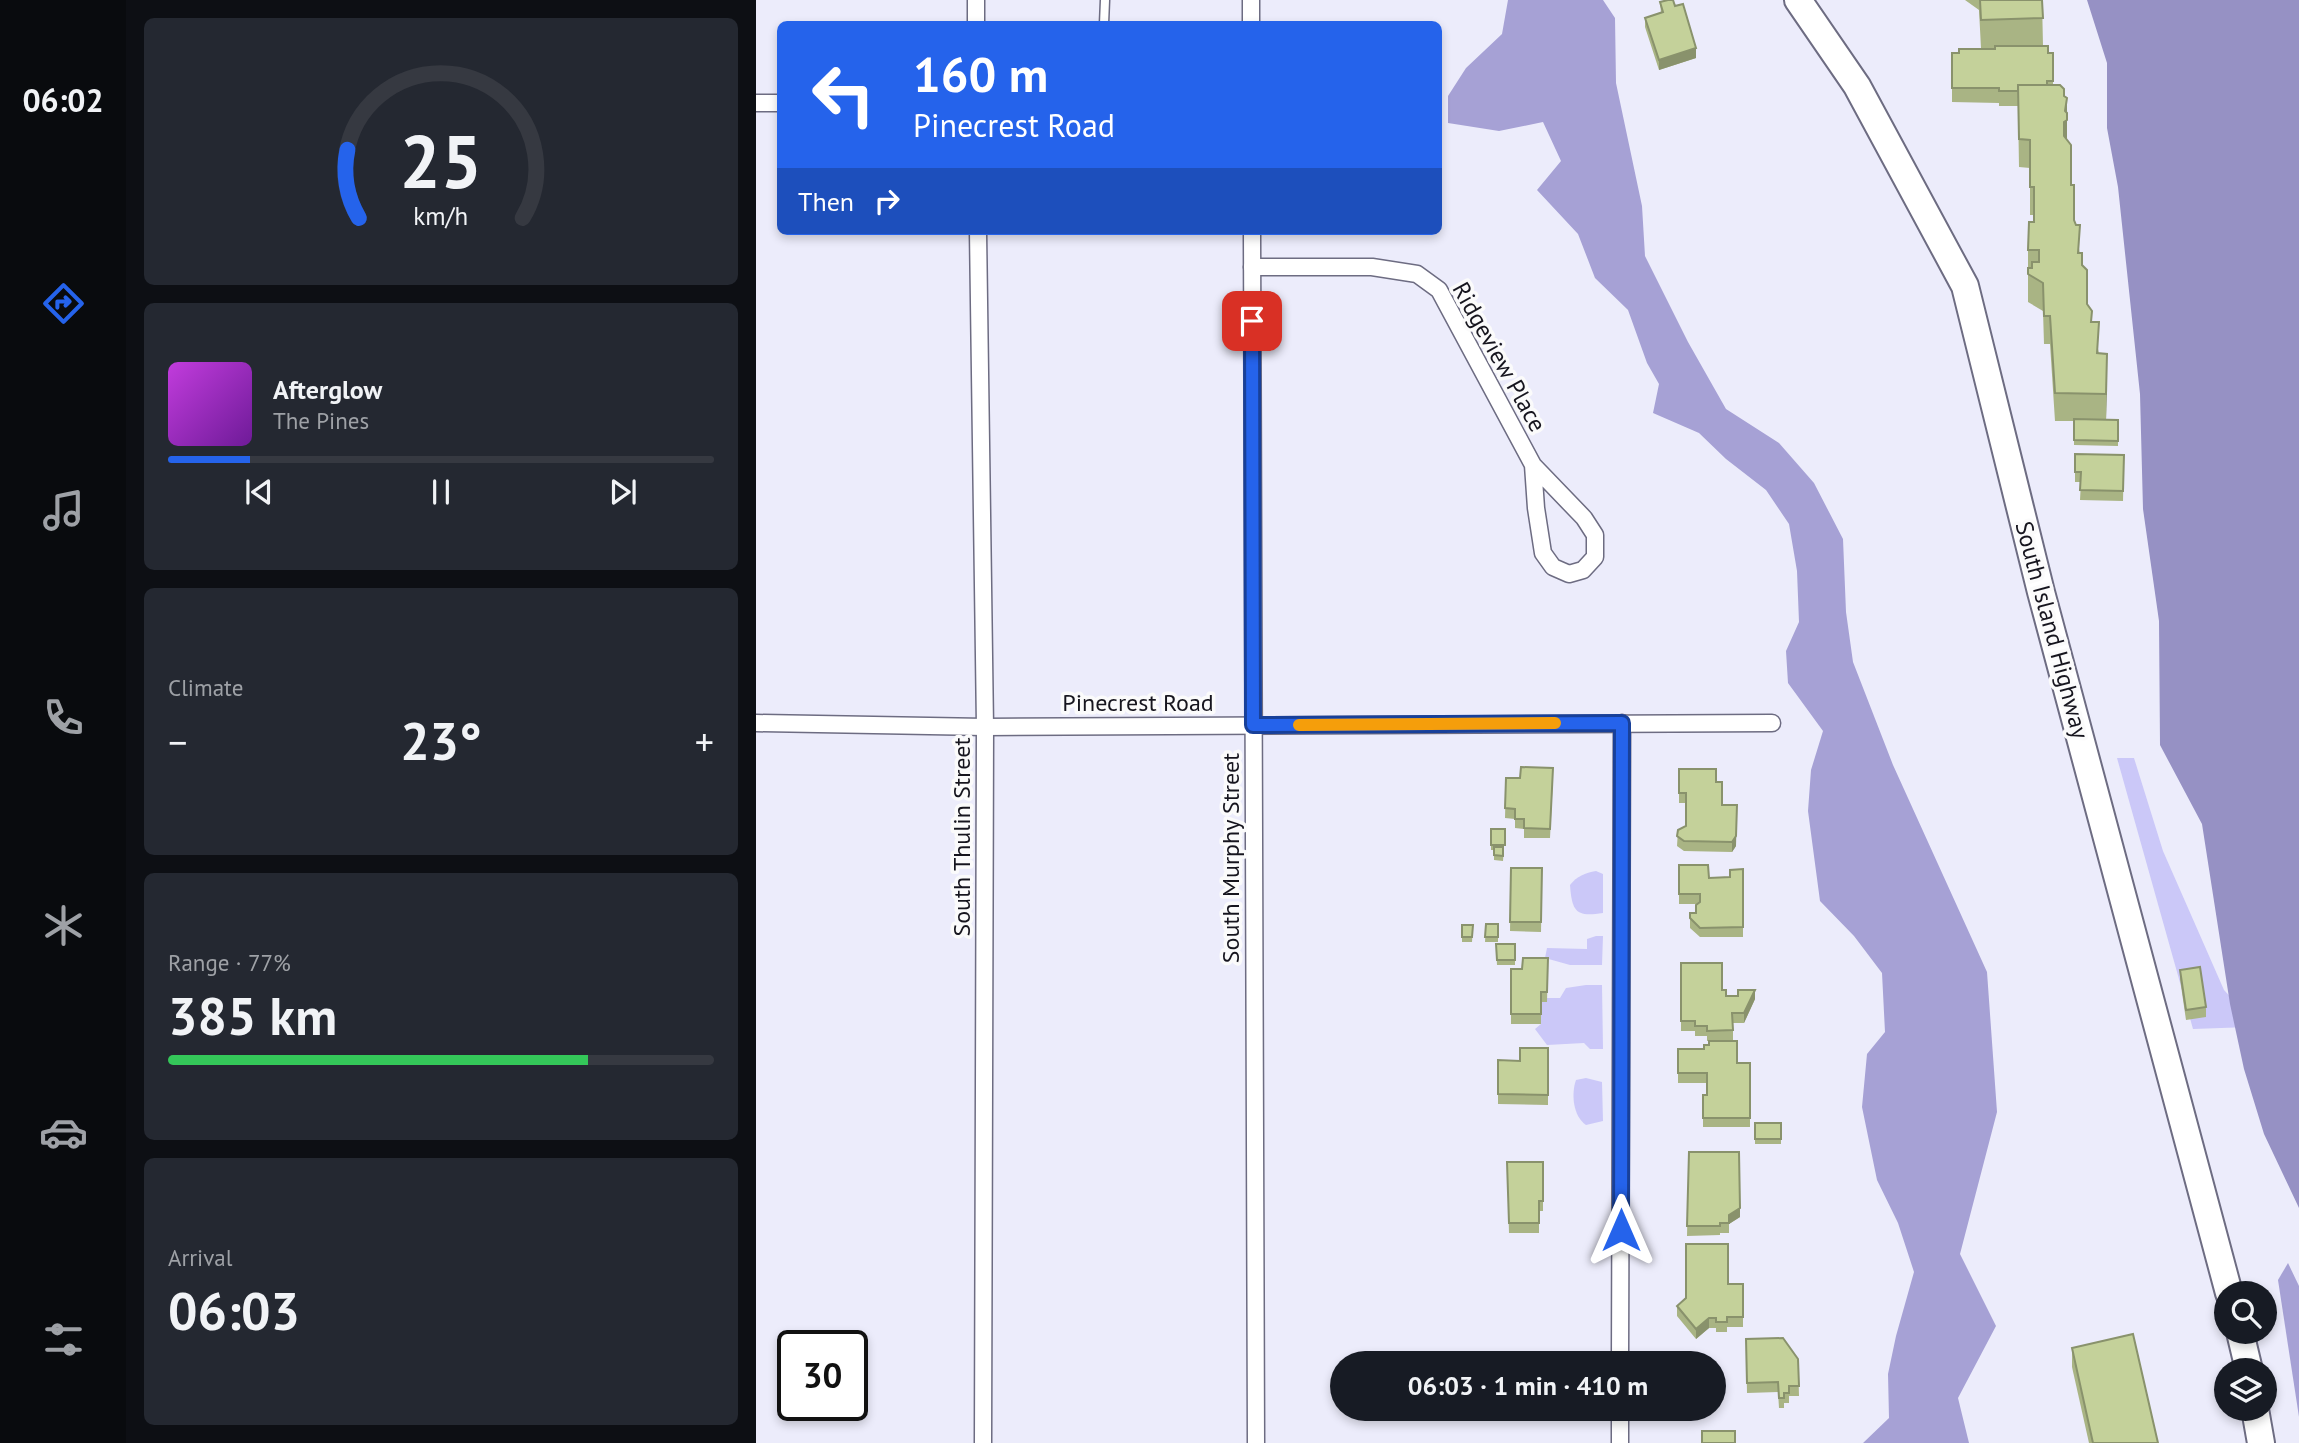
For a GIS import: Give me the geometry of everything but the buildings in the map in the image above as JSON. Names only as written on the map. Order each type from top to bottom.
[{"type":"main road","name":"South Island Highway","points":[[1798,0],[1857,86],[1965,286],[2041,592],[2226,1281]]},
{"type":"main road","points":[[2257,1421],[2261,1443]]},
{"type":"street","points":[[976,0],[976,21]]},
{"type":"street","points":[[1251,0],[1251,21]]},
{"type":"street","points":[[756,103],[777,103]]},
{"type":"street","name":"South Thulin Street","points":[[978,235],[985,727],[983,1443]]},
{"type":"street","name":"South Murphy Street","points":[[1252,235],[1256,1443]]},
{"type":"street","name":"Ridgeview Place","points":[[1252,267],[1372,267],[1417,274],[1439,289],[1533,465],[1584,518],[1595,536],[1595,557],[1583,570],[1569,573],[1553,567],[1543,554],[1533,465]]},
{"type":"street","name":"Pinecrest Road","points":[[756,723],[985,727],[1772,723]]},
{"type":"street","points":[[1620,1351],[1622,723]]},
{"type":"street","points":[[1620,1421],[1620,1443]]},
{"type":"lane","points":[[1104,21],[1105,0]]},
{"type":"shaded area","points":[[1508,0],[1603,0],[1615,18],[1616,83],[1642,206],[1645,256],[1688,342],[1726,409],[1779,443],[1814,483],[1843,539],[1846,612],[1853,662],[1893,765],[1987,972],[1997,1112],[1960,1254],[1996,1326],[1958,1398],[1969,1443],[1863,1443],[1889,1418],[1888,1374],[1914,1272],[1898,1223],[1877,1180],[1862,1107],[1867,1054],[1885,1032],[1882,973],[1854,936],[1820,901],[1808,811],[1811,770],[1823,731],[1788,683],[1786,651],[1799,622],[1797,571],[1789,524],[1766,490],[1726,459],[1699,433],[1653,413],[1659,384],[1647,363],[1628,310],[1595,278],[1578,234],[1537,190],[1561,161],[1543,122],[1499,131],[1448,123],[1448,96],[1466,68],[1502,34]]},
{"type":"shaded area","points":[[2087,0],[2299,0],[2299,1208],[2264,1134],[2244,1069],[2230,1004],[2202,824],[2160,745],[2159,621],[2143,509],[2140,394],[2118,187],[2107,128],[2107,63]]},
{"type":"shaded area","points":[[2117,758],[2134,758],[2163,851],[2224,990],[2236,1003],[2249,1027],[2193,1029]]},
{"type":"shaded area","points":[[1596,871],[1603,874],[1603,913],[1582,913],[1574,907],[1570,885],[1582,875]]},
{"type":"shaded area","points":[[1603,936],[1602,965],[1570,965],[1545,958],[1547,948],[1587,949],[1587,939]]},
{"type":"shaded area","points":[[1602,985],[1603,1049],[1590,1049],[1584,1043],[1547,1045],[1535,1029],[1541,1024],[1541,1002],[1547,1001],[1547,998],[1560,998],[1566,988]]},
{"type":"shaded area","points":[[1586,1078],[1602,1082],[1603,1121],[1586,1125],[1578,1116],[1574,1092],[1576,1080]]},
{"type":"shaded area","points":[[2288,1263],[2299,1286],[2299,1417],[2278,1280]]},
{"type":"slow traffic","points":[[1299,725],[1555,723]]},
{"type":"route","points":[[1252,321],[1253,725],[1622,723],[1621,1230]]}]
